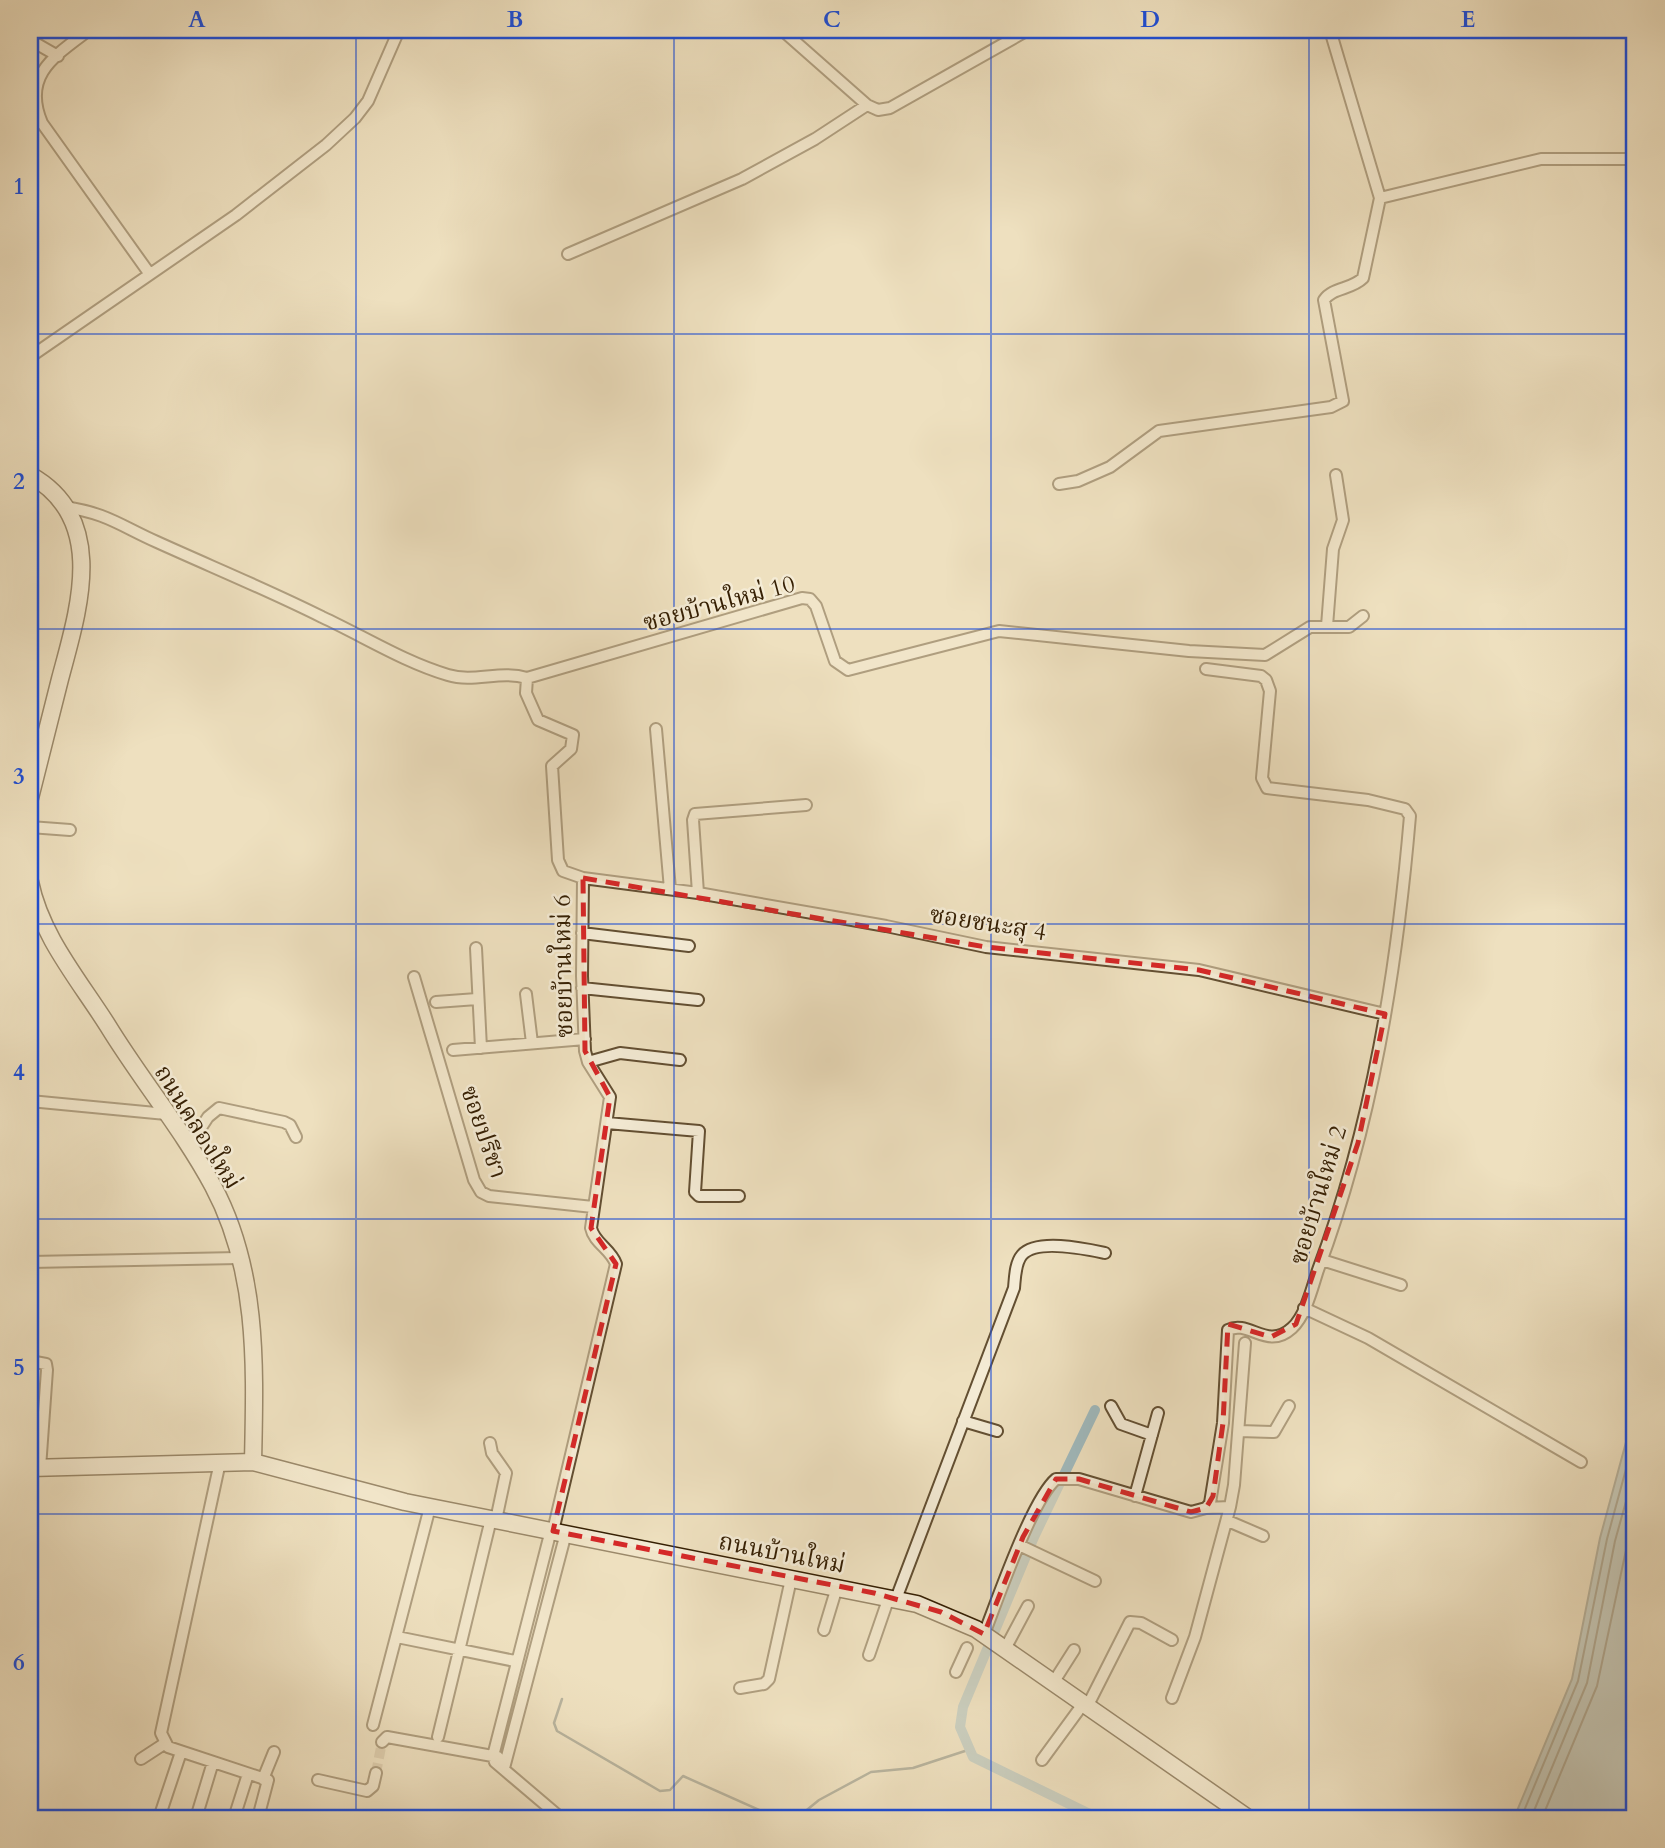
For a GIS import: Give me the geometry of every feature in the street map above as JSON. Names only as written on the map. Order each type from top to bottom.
[{"type":"street","points":[[89,30],[38,77],[34,89],[38,114],[149,273]]},
{"type":"street","points":[[30,357],[236,215],[345,128],[373,91],[398,30]]},
{"type":"street","points":[[782,30],[867,106],[878,110],[890,108],[1028,30]]},
{"type":"street","points":[[1059,484],[1078,481],[1110,467],[1159,431],[1341,404],[1343,394],[1323,307],[1324,300],[1328,294],[1347,289],[1363,278],[1380,198],[1330,30]]},
{"type":"street","points":[[34,43],[58,57]]},
{"type":"street","points":[[568,254],[742,179],[815,139],[867,106]]},
{"type":"street","points":[[1380,198],[1541,159],[1633,159]]},
{"type":"street","points":[[30,475],[53,494],[63,507],[80,546],[81,586],[78,613],[30,798]]},
{"type":"street","points":[[1327,626],[1333,549],[1343,520],[1336,475]]},
{"type":"street","name":"ซอยบ้านใหม่ 10","points":[[63,507],[105,515],[155,541],[449,676],[512,674],[527,678],[802,598],[810,599],[816,606],[835,662],[848,670],[999,631],[1189,651],[1265,655],[1310,627],[1349,627],[1363,616]]},
{"type":"street","name":"ซอยบ้านใหม่ 2","points":[[1206,668],[1261,676],[1266,680],[1270,691],[1262,778],[1267,788],[1368,800],[1408,812],[1404,888],[1385,1014],[1358,1143],[1322,1260],[1304,1308],[1286,1333],[1258,1335],[1241,1328],[1228,1330],[1223,1423],[1213,1496],[1206,1508]]},
{"type":"street","name":"ซอยบ้านใหม่ 6","points":[[527,678],[526,693],[538,720],[573,735],[571,749],[553,762],[552,789],[561,869],[583,877],[582,988],[585,1039],[588,1062],[608,1090],[607,1123],[593,1207],[592,1233],[614,1255],[616,1270],[557,1532]]},
{"type":"street","points":[[656,729],[670,889]]},
{"type":"street","points":[[698,893],[692,820],[695,814],[806,805]]},
{"type":"street","points":[[30,828],[70,830]]},
{"type":"street","name":"ซอยชนะสุ 4","points":[[583,877],[698,893],[886,926],[986,947],[1199,970],[1385,1014]]},
{"type":"street","name":"ถนนคลองใหม่","points":[[30,882],[32,908],[121,1049],[215,1189],[250,1299],[254,1337],[253,1462]]},
{"type":"street","points":[[582,933],[689,946]]},
{"type":"street","points":[[476,948],[481,1048]]},
{"type":"street","name":"ซอยปรีชา","points":[[414,977],[474,1180],[481,1192],[489,1196],[593,1207]]},
{"type":"street","points":[[582,988],[698,1000]]},
{"type":"street","points":[[526,994],[532,1043]]},
{"type":"street","points":[[436,1002],[477,999]]},
{"type":"street","points":[[453,1050],[585,1039]]},
{"type":"street","points":[[588,1062],[620,1053],[680,1060]]},
{"type":"street","points":[[30,1101],[166,1114]]},
{"type":"street","points":[[188,1146],[208,1117],[219,1108],[284,1122],[290,1125],[296,1137]]},
{"type":"street","points":[[607,1123],[699,1131],[695,1192],[699,1196],[739,1196]]},
{"type":"street","points":[[869,1655],[963,1421],[1024,1253],[1036,1248],[1068,1246],[1105,1254]]},
{"type":"street","points":[[30,1262],[239,1258]]},
{"type":"street","points":[[1322,1260],[1401,1285]]},
{"type":"street","points":[[1304,1308],[1368,1338],[1581,1462]]},
{"type":"street","points":[[1172,1698],[1195,1637],[1228,1521],[1245,1343]]},
{"type":"street","points":[[30,1361],[40,1361],[47,1370],[35,1468]]},
{"type":"street","points":[[1111,1406],[1121,1424],[1152,1435]]},
{"type":"street","points":[[1238,1431],[1274,1432],[1289,1406]]},
{"type":"street","points":[[1135,1496],[1158,1413]]},
{"type":"street","points":[[963,1421],[997,1431]]},
{"type":"street","points":[[438,1737],[457,1651],[506,1473],[492,1453],[490,1443]]},
{"type":"street","points":[[220,1462],[161,1733],[164,1744],[181,1752],[269,1783],[258,1818]]},
{"type":"street","name":"ถนนบ้านใหม่","points":[[35,1468],[253,1462],[324,1483],[430,1507],[892,1598],[941,1612],[974,1638],[1004,1649],[1248,1818]]},
{"type":"street","points":[[956,1672],[1047,1489],[1056,1479],[1079,1479],[1191,1511],[1230,1507]]},
{"type":"street","points":[[373,1725],[430,1507]]},
{"type":"street","points":[[1228,1521],[1263,1536]]},
{"type":"street","points":[[493,1756],[515,1661],[557,1532]]},
{"type":"street","points":[[506,1763],[557,1532]]},
{"type":"street","points":[[1019,1545],[1096,1581]]},
{"type":"street","points":[[740,1688],[764,1684],[769,1679],[791,1579]]},
{"type":"street","points":[[824,1630],[836,1587]]},
{"type":"street","points":[[1004,1649],[1028,1606]]},
{"type":"street","points":[[1042,1760],[1085,1705],[1130,1622],[1141,1623],[1172,1640]]},
{"type":"street","points":[[397,1637],[515,1661]]},
{"type":"street","points":[[1052,1683],[1074,1650]]},
{"type":"street","points":[[382,1742],[387,1737],[493,1756],[506,1763],[561,1818]]},
{"type":"street","points":[[141,1759],[164,1744]]},
{"type":"street","points":[[159,1818],[181,1752]]},
{"type":"street","points":[[262,1779],[274,1752]]},
{"type":"street","points":[[196,1818],[213,1762]]},
{"type":"street","points":[[318,1780],[367,1791],[373,1786],[376,1773]]},
{"type":"street","points":[[234,1818],[248,1774]]},
{"type":"highlighted area","points":[[583,878],[986,947],[1199,970],[1385,1014],[1358,1143],[1296,1324],[1271,1337],[1228,1324],[1223,1423],[1213,1496],[1206,1508],[1191,1512],[1079,1479],[1056,1479],[1023,1537],[984,1634],[941,1612],[874,1593],[553,1531],[616,1264],[591,1228],[610,1097],[585,1051]]},
{"type":"water","points":[[1635,1409],[1635,1818],[1514,1818],[1572,1679],[1600,1538]]},
{"type":"waterway","points":[[30,49],[44,30]]},
{"type":"waterway","points":[[1095,1410],[1034,1537],[963,1707],[960,1727],[973,1757],[1098,1818]]},
{"type":"waterway","points":[[562,1699],[554,1723],[557,1731],[660,1791],[670,1790],[683,1776],[777,1818]]},
{"type":"waterway","points":[[797,1818],[819,1800],[871,1772],[913,1768],[968,1750]]},
{"type":"tunnel","points":[[376,1773],[382,1742]]}]
